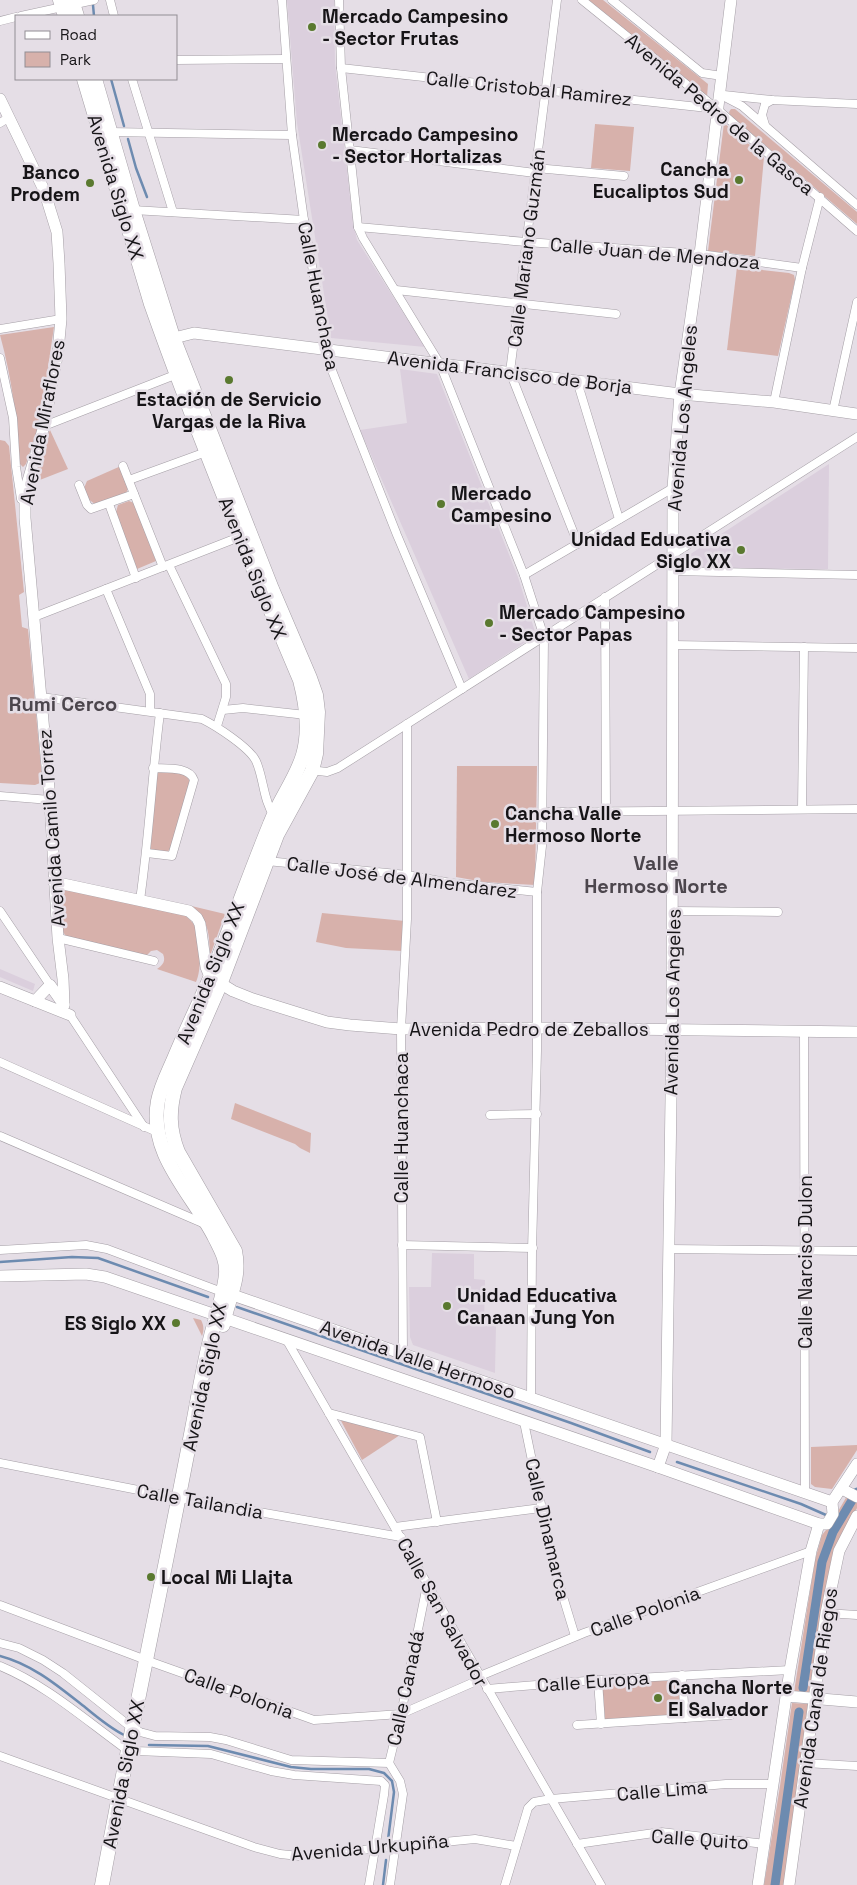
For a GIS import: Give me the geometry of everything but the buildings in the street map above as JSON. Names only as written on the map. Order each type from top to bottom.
[{"type":"highway","name":"Avenida Siglo XX","points":[[84,80],[133,210],[169,339]]},
{"type":"highway","name":"Avenida Siglo XX","points":[[95,80],[105,132],[151,304],[169,339],[300,680],[305,699],[306,715],[306,738],[303,755],[305,769]]},
{"type":"highway","name":"Avenida Siglo XX","points":[[182,372],[206,452],[272,589],[310,678],[316,695],[318,712],[316,754],[305,769],[278,819],[175,1088],[170,1105],[169,1119],[164,1132],[164,1154],[209,1226],[223,1254],[226,1263],[228,1293]]},
{"type":"highway","name":"Avenida Siglo XX","points":[[215,981],[267,861],[277,835],[278,819]]},
{"type":"highway","name":"Avenida Siglo XX","points":[[102,1885],[122,1800],[220,1316],[238,1264],[235,1251],[178,1152],[164,1132]]},
{"type":"highway","name":"Avenida Siglo XX","points":[[111,1885],[122,1800]]},
{"type":"street","points":[[26,15],[94,0]]},
{"type":"street","points":[[110,0],[114,15]]},
{"type":"street","name":"Calle Huanchaca","points":[[282,0],[292,135],[328,363],[462,689]]},
{"type":"street","points":[[339,0],[341,68],[358,227],[440,364],[524,575],[544,637],[542,846],[537,892],[536,1114],[531,1398]]},
{"type":"street","name":"Calle Mariano Guzmán","points":[[556,0],[510,372],[578,544]]},
{"type":"street","name":"Avenida Pedro de la Gasca","points":[[582,0],[717,109],[857,231]]},
{"type":"street","name":"Avenida Pedro de la Gasca","points":[[612,0],[702,73],[722,76]]},
{"type":"street","name":"Avenida Los Angeles","points":[[658,1466],[666,1444],[669,1249],[674,810],[673,488],[680,394],[700,254],[731,0]]},
{"type":"street","points":[[0,21],[15,17]]},
{"type":"street","points":[[178,60],[286,59]]},
{"type":"street","name":"Calle Cristobal Ramirez","points":[[341,68],[717,109]]},
{"type":"street","points":[[132,80],[173,212]]},
{"type":"street","points":[[719,94],[772,100],[857,104]]},
{"type":"street","name":"Avenida Pedro de la Gasca","points":[[719,94],[742,106],[857,205]]},
{"type":"street","name":"Avenida Miraflores","points":[[0,99],[4,120],[44,190],[57,232],[61,319],[58,351],[44,426],[25,491],[25,518]]},
{"type":"street","points":[[765,126],[762,114],[765,104],[772,100]]},
{"type":"street","points":[[105,132],[292,135]]},
{"type":"street","points":[[350,150],[535,170],[624,176]]},
{"type":"street","points":[[774,402],[802,268],[820,197]]},
{"type":"street","points":[[133,210],[304,220]]},
{"type":"street","name":"Calle Juan de Mendoza","points":[[358,227],[526,242],[700,254],[802,268]]},
{"type":"street","points":[[396,290],[616,314]]},
{"type":"street","points":[[833,411],[857,302]]},
{"type":"street","points":[[0,329],[61,319]]},
{"type":"street","name":"Avenida Francisco de Borja","points":[[169,339],[194,333],[680,394],[774,402],[857,414]]},
{"type":"street","name":"Avenida Camilo Torrez","points":[[0,358],[13,418],[16,467],[25,518],[50,800],[54,882],[64,1005],[144,1126]]},
{"type":"street","points":[[44,426],[182,372]]},
{"type":"street","points":[[577,381],[619,519]]},
{"type":"street","points":[[0,395],[6,385]]},
{"type":"street","points":[[305,769],[327,772],[338,768],[857,437]]},
{"type":"street","points":[[129,480],[206,452]]},
{"type":"street","points":[[123,466],[166,566],[226,684],[226,697],[217,726]]},
{"type":"street","points":[[79,485],[89,508],[96,509],[134,494]]},
{"type":"street","points":[[524,575],[673,488]]},
{"type":"street","points":[[109,504],[136,578]]},
{"type":"street","points":[[34,617],[245,535]]},
{"type":"street","points":[[672,571],[857,575]]},
{"type":"street","points":[[106,589],[150,694],[150,711]]},
{"type":"street","points":[[605,597],[606,811]]},
{"type":"street","points":[[673,645],[857,648]]},
{"type":"street","points":[[802,809],[804,647]]},
{"type":"street","points":[[41,697],[202,719],[217,726],[251,753],[256,762],[268,804],[278,819]]},
{"type":"street","points":[[223,710],[243,708],[306,715]]},
{"type":"street","points":[[140,900],[147,853],[153,768],[160,713]]},
{"type":"street","name":"Calle Huanchaca","points":[[403,1353],[401,1029],[407,919],[407,724]]},
{"type":"street","points":[[147,853],[172,856],[194,780],[189,772],[184,770],[153,768]]},
{"type":"street","points":[[0,796],[50,800]]},
{"type":"street","points":[[542,812],[857,809]]},
{"type":"street","name":"Calle José de Almendarez","points":[[267,861],[407,875],[451,883],[537,892]]},
{"type":"street","points":[[54,882],[189,911],[197,918],[202,931],[206,967],[215,981]]},
{"type":"street","points":[[0,911],[64,1005]]},
{"type":"street","points":[[673,912],[778,912]]},
{"type":"street","points":[[58,938],[154,961]]},
{"type":"street","name":"Avenida Pedro de Zeballos","points":[[215,981],[253,999],[328,1022],[350,1025],[401,1029],[536,1028],[857,1032]]},
{"type":"street","points":[[35,1001],[50,985]]},
{"type":"street","points":[[0,986],[70,1016]]},
{"type":"street","name":"Calle Narciso Dulon","points":[[804,1032],[806,1251],[805,1492]]},
{"type":"street","points":[[0,1062],[144,1126],[164,1132]]},
{"type":"street","points":[[490,1115],[536,1114]]},
{"type":"street","points":[[0,1136],[209,1226]]},
{"type":"street","name":"Avenida Valle Hermoso","points":[[0,1250],[86,1245],[107,1249],[228,1293],[832,1502]]},
{"type":"street","points":[[402,1245],[533,1248]]},
{"type":"street","points":[[669,1249],[857,1251]]},
{"type":"street","name":"Avenida Valle Hermoso","points":[[0,1276],[86,1274],[105,1277],[286,1338],[524,1422],[658,1466],[819,1524]]},
{"type":"street","name":"Calle San Salvador","points":[[286,1338],[401,1536],[486,1689],[601,1885]]},
{"type":"street","points":[[329,1413],[420,1437],[437,1522]]},
{"type":"street","name":"Calle Dinamarca","points":[[524,1422],[554,1567],[575,1636]]},
{"type":"street","name":"Calle Tailandia","points":[[0,1463],[182,1499],[401,1536]]},
{"type":"street","name":"Avenida Canal de Riegos","points":[[758,1885],[790,1670],[811,1551],[819,1524],[827,1524],[830,1519],[834,1508],[832,1502],[850,1493],[855,1471]]},
{"type":"street","points":[[395,1527],[541,1508]]},
{"type":"street","name":"Avenida Canal de Riegos","points":[[789,1885],[826,1613],[838,1551],[857,1516]]},
{"type":"street","name":"Calle Polonia","points":[[0,1605],[314,1720],[401,1714],[575,1636],[811,1551]]},
{"type":"street","name":"Calle Canadá","points":[[389,1762],[401,1714],[427,1585]]},
{"type":"street","points":[[826,1613],[857,1615]]},
{"type":"street","points":[[0,1644],[19,1648],[43,1660],[136,1730],[155,1736],[210,1737],[291,1760],[389,1762],[400,1781],[403,1794],[390,1885]]},
{"type":"street","points":[[0,1666],[40,1686],[123,1746],[132,1750],[211,1754],[271,1771],[294,1775],[381,1781],[385,1785],[384,1795],[369,1885]]},
{"type":"street","name":"Calle Europa","points":[[486,1689],[598,1680],[790,1670]]},
{"type":"street","points":[[682,1675],[685,1718]]},
{"type":"street","points":[[598,1680],[601,1724]]},
{"type":"street","points":[[786,1696],[857,1702]]},
{"type":"street","points":[[577,1725],[731,1715]]},
{"type":"street","name":"Avenida Urkupiña","points":[[0,1756],[254,1847],[280,1854],[299,1856],[475,1839],[516,1846]]},
{"type":"street","points":[[805,1763],[857,1766]]},
{"type":"street","name":"Calle Lima","points":[[516,1846],[528,1808],[534,1802],[726,1784],[774,1784]]},
{"type":"street","name":"Calle Quito","points":[[576,1844],[661,1832],[765,1844]]},
{"type":"street","points":[[505,1885],[516,1846]]},
{"type":"shaded area","points":[[287,0],[334,0],[335,64],[353,223],[357,240],[425,347],[331,338],[297,123]]},
{"type":"shaded area","name":"Mercado Campesino","points":[[400,369],[437,374],[518,577],[536,635],[469,679],[360,430],[407,423]]},
{"type":"shaded area","points":[[829,464],[828,569],[694,568],[687,565],[687,557],[689,555]]},
{"type":"shaded area","points":[[0,969],[35,984],[33,991],[0,977]]},
{"type":"shaded area","name":"Unidad Educativa Canaan Jung Yon","points":[[432,1253],[474,1254],[474,1279],[485,1280],[484,1324],[496,1325],[495,1373],[413,1345],[410,1337],[409,1287],[431,1287]]},
{"type":"green space","points":[[586,0],[603,0],[708,84],[707,97]]},
{"type":"green space","points":[[731,109],[735,109],[857,212],[857,224],[730,115]]},
{"type":"green space","points":[[724,123],[764,157],[755,256],[708,251]]},
{"type":"green space","points":[[595,124],[634,127],[630,171],[591,168]]},
{"type":"green space","points":[[737,267],[794,275],[795,280],[778,356],[727,350]]},
{"type":"green space","points":[[54,327],[40,421],[26,464],[23,467],[20,464],[13,399],[0,335]]},
{"type":"green space","points":[[50,430],[68,469],[32,483],[47,436]]},
{"type":"green space","points":[[0,440],[5,441],[9,446],[24,592],[19,595],[22,627],[28,629],[42,777],[40,783],[35,785],[0,783]]},
{"type":"green space","points":[[121,466],[128,488],[126,494],[95,504],[88,499],[84,488],[87,481]]},
{"type":"green space","points":[[129,501],[134,503],[156,561],[137,569],[116,512],[118,505]]},
{"type":"green space","name":"Cancha Valle Hermoso Norte","points":[[457,766],[537,766],[535,885],[484,882],[456,877]]},
{"type":"green space","points":[[156,771],[185,775],[190,782],[171,850],[164,852],[150,849]]},
{"type":"green space","points":[[61,889],[186,916],[194,925],[199,939],[200,962],[196,982],[157,969],[164,959],[163,954],[157,950],[151,951],[146,956],[66,936],[63,932]]},
{"type":"green space","points":[[183,904],[225,914],[210,956],[208,931],[203,919]]},
{"type":"green space","points":[[322,913],[405,921],[403,951],[346,948],[316,942]]},
{"type":"green space","points":[[235,1103],[311,1133],[310,1153],[295,1144],[231,1119]]},
{"type":"green space","points":[[193,1318],[202,1322],[202,1336]]},
{"type":"green space","points":[[340,1419],[400,1435],[362,1460]]},
{"type":"green space","points":[[857,1445],[857,1450],[832,1489],[815,1487],[811,1484],[811,1447]]},
{"type":"green space","points":[[847,1496],[857,1502],[857,1508],[832,1556],[809,1694],[794,1692],[815,1560],[822,1535]]},
{"type":"green space","points":[[679,1679],[682,1714],[605,1720],[602,1685]]},
{"type":"green space","points":[[792,1703],[808,1704],[785,1885],[764,1885],[780,1786]]},
{"type":"waterway","points":[[93,5],[94,15]]},
{"type":"waterway","points":[[111,80],[124,126]]},
{"type":"waterway","points":[[128,139],[147,197]]},
{"type":"waterway","points":[[0,1262],[72,1257],[98,1258],[208,1297]]},
{"type":"waterway","points":[[237,1307],[650,1452]]},
{"type":"waterway","points":[[677,1462],[801,1504],[826,1515]]},
{"type":"waterway","points":[[803,1688],[822,1562],[833,1532],[857,1492]]},
{"type":"waterway","points":[[0,1656],[24,1665],[46,1678],[104,1723],[124,1735]]},
{"type":"waterway","points":[[775,1885],[799,1712]]},
{"type":"waterway","points":[[149,1745],[208,1746],[291,1767],[369,1769],[384,1773],[392,1781],[394,1792],[388,1840]]},
{"type":"waterway","points":[[383,1885],[386,1860]]},
{"type":"place","name":"Mercado Campesino - Sector Frutas","points":[[312,27]]},
{"type":"place","name":"Mercado Campesino - Sector Hortalizas","points":[[322,145]]},
{"type":"place","name":"Cancha Eucaliptos Sud","points":[[739,180]]},
{"type":"place","name":"Banco Prodem","points":[[90,183]]},
{"type":"place","name":"Estación de Servicio Vargas de la Riva","points":[[229,380]]},
{"type":"place","name":"Mercado Campesino","points":[[441,504]]},
{"type":"place","name":"Unidad Educativa Siglo XX","points":[[741,550]]},
{"type":"place","name":"Mercado Campesino - Sector Papas","points":[[489,623]]},
{"type":"place","name":"Cancha Valle Hermoso Norte","points":[[495,824]]},
{"type":"place","name":"Unidad Educativa Canaan Jung Yon","points":[[447,1306]]},
{"type":"place","name":"ES Siglo XX","points":[[176,1323]]},
{"type":"place","name":"Local Mi Llajta","points":[[151,1577]]},
{"type":"place","name":"Cancha Norte El Salvador","points":[[658,1698]]},
{"type":"district","name":"Rumi Cerco","points":[[63,704]]},
{"type":"district","name":"Valle Hermoso Norte","points":[[656,874]]}]
